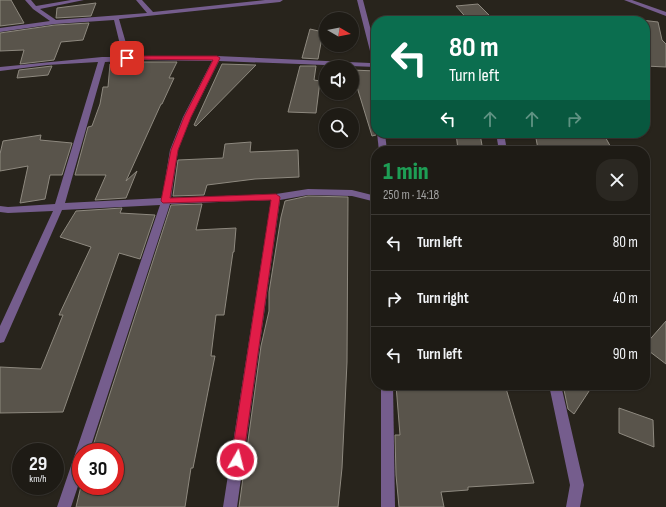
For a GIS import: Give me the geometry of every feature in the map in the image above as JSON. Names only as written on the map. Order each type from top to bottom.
[{"type":"street","points":[[28,0],[35,8],[55,22]]},
{"type":"street","points":[[35,8],[81,0]]},
{"type":"street","points":[[139,0],[151,14]]},
{"type":"street","points":[[0,30],[55,22],[116,18],[280,0]]},
{"type":"street","points":[[360,0],[371,47]]},
{"type":"street","points":[[626,0],[666,14]]},
{"type":"street","points":[[116,18],[127,58]]},
{"type":"street","points":[[0,69],[30,65],[127,58],[217,58],[371,65]]},
{"type":"street","points":[[85,443],[166,201],[174,150],[187,117],[217,58]]},
{"type":"street","points":[[0,338],[59,206],[102,59]]},
{"type":"street","points":[[0,209],[8,210],[59,206],[276,197],[308,192],[352,193],[371,198]]},
{"type":"street","points":[[230,507],[276,197]]},
{"type":"street","points":[[387,390],[388,507]]},
{"type":"street","points":[[556,390],[577,485],[573,507]]},
{"type":"street","points":[[64,507],[72,483]]},
{"type":"building","points":[[0,0],[11,0],[24,23],[0,26]]},
{"type":"building","points":[[96,3],[91,16],[56,18],[57,8]]},
{"type":"building","points":[[478,4],[490,16],[465,16],[456,6]]},
{"type":"building","points":[[650,21],[658,22],[662,40],[666,44],[666,67],[650,66]]},
{"type":"building","points":[[89,23],[83,40],[61,42],[54,60],[20,64],[24,50],[0,51],[0,33],[55,25]]},
{"type":"building","points":[[310,29],[319,31],[318,59],[302,58]]},
{"type":"building","points":[[177,62],[169,78],[174,78],[126,181],[137,171],[126,198],[95,200],[106,175],[75,175],[88,127],[92,126],[100,104],[103,87],[108,87],[110,64]]},
{"type":"building","points":[[222,64],[256,65],[196,126],[194,125]]},
{"type":"building","points":[[52,66],[48,75],[17,78],[19,70]]},
{"type":"building","points":[[300,66],[316,66],[314,80],[319,81],[319,89],[316,113],[288,112]]},
{"type":"building","points":[[359,70],[371,71],[371,133],[359,94]]},
{"type":"building","points":[[41,135],[40,140],[72,143],[62,175],[50,175],[45,199],[20,203],[28,166],[0,171],[0,154],[3,141]]},
{"type":"building","points":[[457,138],[481,138],[482,146],[458,146]]},
{"type":"building","points":[[536,138],[606,138],[610,146],[537,146]]},
{"type":"building","points":[[251,142],[250,152],[298,150],[299,177],[255,179],[207,185],[204,195],[173,196],[178,160],[223,158],[225,144]]},
{"type":"building","points":[[308,196],[348,197],[347,362],[342,468],[338,507],[239,507],[261,346],[269,311],[269,292],[281,217],[285,201]]},
{"type":"building","points":[[202,204],[196,230],[236,228],[234,252],[224,315],[216,315],[211,356],[215,356],[193,468],[191,468],[185,507],[76,507],[79,495],[124,495],[124,443],[94,443],[171,205]]},
{"type":"building","points":[[122,208],[120,213],[155,215],[140,259],[119,253],[63,412],[0,413],[0,367],[41,369],[63,315],[59,315],[91,247],[60,237],[76,211]]},
{"type":"building","points":[[666,321],[666,364],[650,352],[650,339]]},
{"type":"building","points":[[396,390],[506,390],[534,483],[468,487],[468,490],[441,492],[444,507],[399,507],[396,475],[395,435],[400,435]]},
{"type":"building","points":[[564,390],[590,390],[574,414],[568,409]]},
{"type":"building","points":[[619,408],[653,420],[654,447],[619,433]]},
{"type":"route","points":[[127,58],[217,58],[187,117],[174,150],[166,201],[276,197],[237,460]]}]
